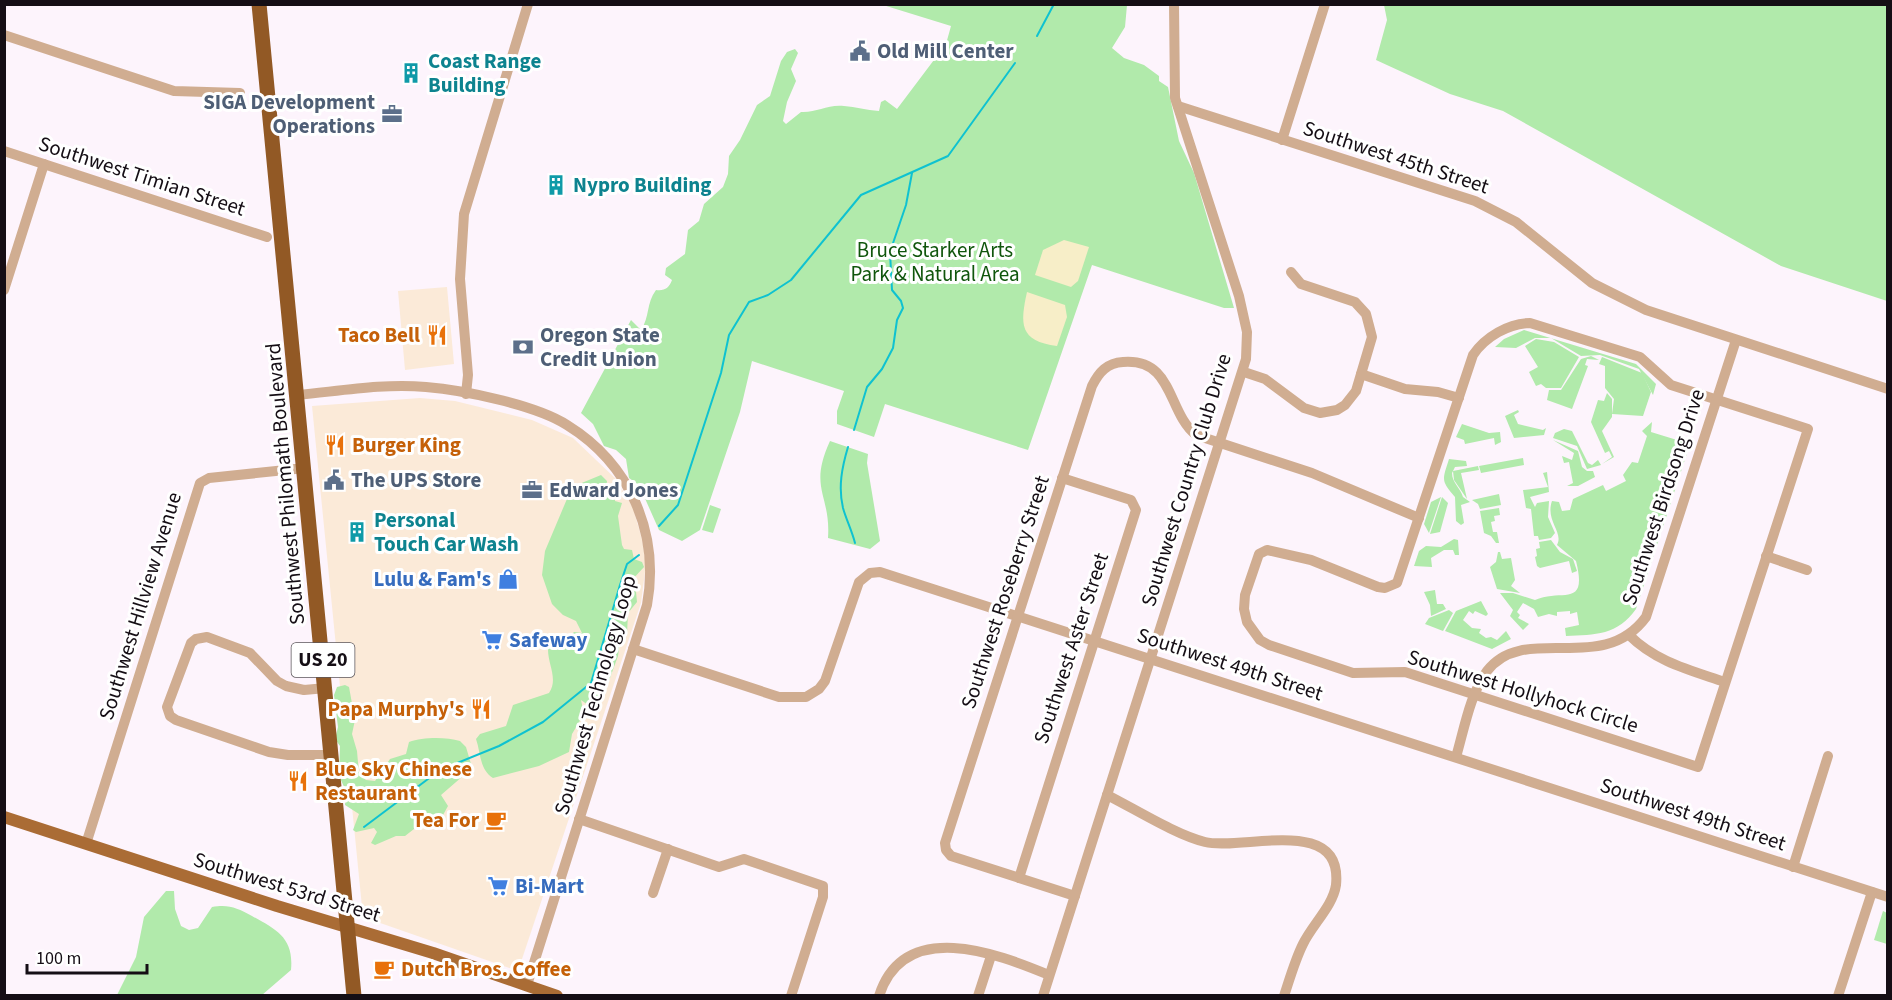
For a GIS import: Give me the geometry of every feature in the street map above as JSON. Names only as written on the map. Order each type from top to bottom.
[{"type":"highway","name":"Southwest Philomath Boulevard","points":[[259,4],[354,996]]},
{"type":"main road","name":"Southwest 53rd Street","points":[[4,817],[557,996]]},
{"type":"street","points":[[466,394],[468,375],[460,257],[464,214],[528,4]]},
{"type":"street","name":"Southwest Country Club Drive","points":[[1043,996],[1244,372],[1248,343],[1245,318],[1178,106],[1174,86],[1174,4]]},
{"type":"street","points":[[1282,140],[1325,4]]},
{"type":"street","points":[[4,35],[174,91],[240,93]]},
{"type":"street","name":"Southwest 45th Street","points":[[1178,106],[1475,201],[1516,222],[1592,283],[1619,298],[1736,340],[1887,389]]},
{"type":"street","name":"Southwest Timian Street","points":[[4,151],[267,237]]},
{"type":"street","points":[[4,290],[44,164]]},
{"type":"street","points":[[1244,372],[1265,379],[1304,408],[1320,413],[1337,410],[1345,405],[1356,392],[1372,337],[1366,314],[1355,302],[1301,284],[1291,272]]},
{"type":"street","name":"Southwest Hollyhock Circle","points":[[1530,323],[1640,357],[1671,385],[1717,399],[1808,429],[1698,767],[1405,672],[1353,673],[1269,645],[1253,632],[1245,616],[1245,595],[1262,552],[1272,550],[1311,560],[1378,587],[1391,586],[1400,579],[1459,398],[1478,348],[1512,326],[1530,323]]},
{"type":"street","name":"Southwest Birdsong Drive","points":[[1456,758],[1476,695],[1486,672],[1499,659],[1511,653],[1530,649],[1603,646],[1629,635],[1646,617],[1736,340]]},
{"type":"street","name":"Southwest Roseberry Street","points":[[1075,896],[951,856],[945,847],[1092,386],[1101,371],[1114,363],[1133,362],[1160,375],[1186,427],[1196,435],[1220,445],[1312,473],[1419,518]]},
{"type":"street","points":[[1361,374],[1405,389],[1438,392],[1459,398]]},
{"type":"street","name":"Southwest Technology Loop","points":[[298,395],[403,386],[466,394],[535,411],[567,425],[607,458],[626,484],[642,514],[652,576],[633,649],[527,985]]},
{"type":"street","name":"Southwest Hillview Avenue","points":[[86,844],[200,483],[209,477],[305,468]]},
{"type":"street","name":"Southwest Aster Street","points":[[1019,878],[1136,507],[1131,500],[1062,478]]},
{"type":"street","points":[[1766,556],[1807,570]]},
{"type":"street","name":"Southwest 49th Street","points":[[633,649],[779,697],[801,699],[814,693],[825,681],[860,582],[870,573],[880,572],[1887,897]]},
{"type":"street","points":[[1629,635],[1660,660],[1725,682]]},
{"type":"street","points":[[326,688],[304,690],[286,686],[250,653],[207,637],[201,637],[191,643],[167,707],[170,716],[176,720],[269,752],[288,755],[331,755]]},
{"type":"street","points":[[1793,867],[1828,756]]},
{"type":"street","points":[[1107,795],[1208,843],[1233,845],[1304,840],[1321,848],[1328,856],[1336,878],[1335,891],[1303,944],[1284,996]]},
{"type":"street","points":[[579,819],[719,867],[744,859],[823,886],[823,897],[791,996]]},
{"type":"street","points":[[653,894],[668,849]]},
{"type":"street","points":[[1839,996],[1872,892]]},
{"type":"street","points":[[879,996],[893,971],[907,958],[924,950],[959,947],[1049,975]]},
{"type":"street","points":[[978,996],[991,956]]},
{"type":"shaded area","points":[[447,287],[454,364],[405,370],[398,291]]},
{"type":"shaded area","points":[[420,398],[455,401],[532,420],[573,438],[616,479],[633,508],[642,539],[646,564],[641,603],[518,971],[363,917],[312,406]]},
{"type":"green space","name":"Bruce Starker Arts Park & Natural Area","points":[[883,5],[1127,5],[1125,27],[1112,48],[1124,58],[1144,65],[1159,76],[1159,81],[1168,87],[1179,141],[1194,173],[1234,308],[1224,308],[1092,265],[1028,450],[885,404],[874,437],[837,424],[837,411],[844,391],[752,361],[740,412],[700,530],[682,541],[659,530],[639,485],[629,478],[626,459],[616,450],[604,446],[593,424],[581,413],[631,320],[641,330],[656,290],[664,289],[671,283],[672,280],[665,275],[666,268],[685,254],[688,230],[699,221],[704,204],[723,187],[728,174],[729,156],[740,140],[757,105],[770,96],[781,61],[787,52],[795,49],[798,53],[791,69],[796,81],[787,102],[783,121],[786,124],[801,112],[833,106],[879,111],[881,102],[885,100],[897,109],[946,44],[951,26]]},
{"type":"green space","points":[[1384,5],[1887,5],[1887,301],[1781,266],[1503,111],[1450,94],[1376,60],[1387,20]]},
{"type":"green space","points":[[1524,330],[1550,338],[1535,338],[1516,348],[1495,347],[1504,339]]},
{"type":"green space","points":[[1552,338],[1636,364],[1656,384],[1653,395],[1639,369],[1600,355],[1581,356]]},
{"type":"green space","points":[[1536,339],[1554,342],[1579,357],[1561,388],[1546,388],[1541,384],[1536,386],[1529,372],[1538,367],[1525,346]]},
{"type":"green space","points":[[1591,356],[1599,360],[1587,359],[1585,365],[1588,366],[1572,409],[1547,400],[1549,390],[1561,390],[1581,359]]},
{"type":"green space","points":[[1602,357],[1642,373],[1651,392],[1643,416],[1612,414],[1614,399],[1605,388],[1605,366],[1599,364]]},
{"type":"green space","points":[[1607,393],[1612,399],[1612,417],[1602,431],[1614,457],[1602,464],[1612,457],[1609,451],[1605,453],[1591,422],[1598,400],[1604,401]]},
{"type":"green space","points":[[1518,410],[1519,412],[1514,415],[1518,424],[1543,430],[1546,428],[1544,435],[1514,438],[1505,416]]},
{"type":"green space","points":[[1652,422],[1651,432],[1690,444],[1636,609],[1629,618],[1614,629],[1596,634],[1566,636],[1565,628],[1579,625],[1577,612],[1570,614],[1570,611],[1557,612],[1557,616],[1549,614],[1538,617],[1534,609],[1523,603],[1517,612],[1520,615],[1518,618],[1529,624],[1523,630],[1510,616],[1513,610],[1500,593],[1513,593],[1535,600],[1570,594],[1578,586],[1576,561],[1557,545],[1559,540],[1550,508],[1552,501],[1559,502],[1562,511],[1570,510],[1573,499],[1603,485],[1606,491],[1626,481],[1623,475],[1632,462],[1638,463],[1647,436],[1642,431]]},
{"type":"green space","points":[[1462,424],[1489,433],[1500,432],[1501,442],[1495,445],[1494,438],[1465,444],[1464,440],[1456,437]]},
{"type":"green space","points":[[1564,429],[1572,431],[1588,463],[1592,465],[1598,460],[1601,465],[1587,469],[1577,446],[1553,438],[1555,433]]},
{"type":"green space","points":[[1553,440],[1578,451],[1582,467],[1587,471],[1593,471],[1595,477],[1578,486],[1567,486],[1573,483],[1569,462],[1564,463],[1562,456],[1572,460],[1574,453]]},
{"type":"green space","points":[[830,441],[868,454],[867,463],[880,541],[870,549],[828,538],[828,523],[820,481],[824,457]]},
{"type":"green space","points":[[1523,458],[1524,465],[1481,473],[1479,466]]},
{"type":"green space","points":[[1449,459],[1466,461],[1467,466],[1455,467],[1452,473],[1453,480],[1463,497],[1470,502],[1461,505],[1464,523],[1461,525],[1456,521],[1455,497],[1444,480]]},
{"type":"green space","points":[[1478,466],[1479,470],[1461,473],[1467,499],[1454,480],[1453,471]]},
{"type":"green space","points":[[1547,472],[1549,492],[1530,497],[1535,507],[1537,503],[1549,501],[1548,517],[1555,533],[1551,538],[1539,540],[1538,536],[1534,536],[1531,509],[1526,508],[1523,490],[1548,487],[1543,473]]},
{"type":"green space","points":[[601,475],[607,481],[606,490],[615,492],[615,501],[622,503],[618,516],[622,545],[624,549],[632,550],[634,559],[642,562],[644,567],[631,581],[630,585],[636,592],[637,602],[628,613],[627,634],[620,641],[618,656],[607,686],[592,704],[588,705],[581,700],[584,714],[572,734],[569,752],[539,766],[493,778],[485,770],[476,739],[480,734],[506,726],[513,705],[549,693],[553,675],[548,655],[549,642],[555,638],[566,640],[574,632],[582,633],[576,621],[563,615],[552,604],[542,575],[545,551],[572,487]]},
{"type":"green space","points":[[1499,494],[1501,505],[1480,509],[1478,504],[1472,500]]},
{"type":"green space","points":[[1441,497],[1429,533],[1424,524],[1431,502]]},
{"type":"green space","points":[[1442,497],[1448,503],[1440,532],[1430,534]]},
{"type":"green space","points":[[710,505],[721,509],[713,533],[702,530]]},
{"type":"green space","points":[[1499,508],[1500,515],[1494,516],[1495,521],[1491,522],[1493,532],[1497,532],[1499,543],[1496,543],[1491,536],[1484,533],[1480,511]]},
{"type":"green space","points":[[1454,539],[1458,540],[1459,555],[1455,555],[1453,550],[1444,550],[1431,558],[1432,567],[1414,566],[1419,551],[1426,546],[1441,547]]},
{"type":"green space","points":[[1551,540],[1560,552],[1573,559],[1577,571],[1572,573],[1569,561],[1540,568],[1537,566],[1535,557],[1537,556],[1536,549],[1540,548],[1539,542]]},
{"type":"green space","points":[[1498,552],[1502,559],[1511,558],[1515,580],[1511,586],[1520,593],[1497,589],[1490,567],[1496,562]]},
{"type":"green space","points":[[1435,590],[1437,604],[1443,604],[1446,609],[1431,616],[1430,605],[1424,592]]},
{"type":"green space","points":[[1481,601],[1488,614],[1486,616],[1475,611],[1473,614],[1469,611],[1463,620],[1472,628],[1481,629],[1479,633],[1486,638],[1491,637],[1497,640],[1506,631],[1511,639],[1492,649],[1445,631],[1456,611]]},
{"type":"green space","points":[[1449,610],[1453,613],[1443,631],[1425,624],[1429,618]]},
{"type":"green space","points":[[345,685],[349,687],[355,720],[352,734],[357,751],[359,774],[366,780],[375,781],[390,759],[406,754],[409,742],[415,740],[448,739],[460,741],[466,747],[471,764],[463,776],[441,795],[448,806],[443,815],[423,822],[405,836],[396,836],[375,845],[371,843],[377,832],[374,828],[356,832],[353,830],[359,814],[345,805],[346,791],[339,776],[340,746],[335,739],[338,727],[334,695],[337,687]]},
{"type":"green space","points":[[166,891],[174,891],[175,909],[181,926],[189,930],[198,928],[212,907],[218,906],[237,909],[269,926],[287,943],[290,950],[291,970],[262,995],[117,995],[136,957],[144,917]]},
{"type":"green space","points":[[1883,911],[1887,913],[1887,944],[1874,940]]},
{"type":"sand","points":[[1064,240],[1089,247],[1078,281],[1071,287],[1035,275],[1043,250]]},
{"type":"sand","points":[[1027,292],[1065,305],[1067,317],[1057,346],[1035,340],[1025,329],[1023,313]]},
{"type":"waterway","points":[[1037,36],[1054,4]]},
{"type":"waterway","points":[[659,526],[678,505],[721,373],[729,335],[749,302],[768,295],[791,280],[861,195],[948,156],[1015,63]]},
{"type":"waterway","points":[[854,430],[867,387],[882,369],[893,348],[897,320],[903,308],[901,301],[892,290],[890,252],[906,205],[912,173]]},
{"type":"waterway","points":[[848,447],[842,470],[841,492],[843,508],[855,543]]},
{"type":"waterway","points":[[364,827],[440,770],[499,746],[543,722],[591,683],[627,564],[639,555]]},
{"type":"place","name":"Old Mill Center","points":[[860,51]]},
{"type":"place","name":"Coast Range Building","points":[[411,73]]},
{"type":"place","name":"SIGA Development Operations","points":[[392,114]]},
{"type":"place","name":"Nypro Building","points":[[556,185]]},
{"type":"place","name":"Taco Bell","points":[[437,335]]},
{"type":"place","name":"Oregon State Credit Union","points":[[523,347]]},
{"type":"place","name":"Burger King","points":[[335,445]]},
{"type":"place","name":"The UPS Store","points":[[334,480]]},
{"type":"place","name":"Edward Jones","points":[[532,490]]},
{"type":"place","name":"Personal Touch Car Wash","points":[[357,532]]},
{"type":"place","name":"Lulu & Fam's","points":[[508,579]]},
{"type":"place","name":"Safeway","points":[[492,640]]},
{"type":"place","name":"Papa Murphy's","points":[[481,709]]},
{"type":"place","name":"Blue Sky Chinese Restaurant","points":[[298,781]]},
{"type":"place","name":"Tea For","points":[[496,820]]},
{"type":"place","name":"Bi-Mart","points":[[498,886]]},
{"type":"place","name":"Dutch Bros. Coffee","points":[[384,969]]}]
